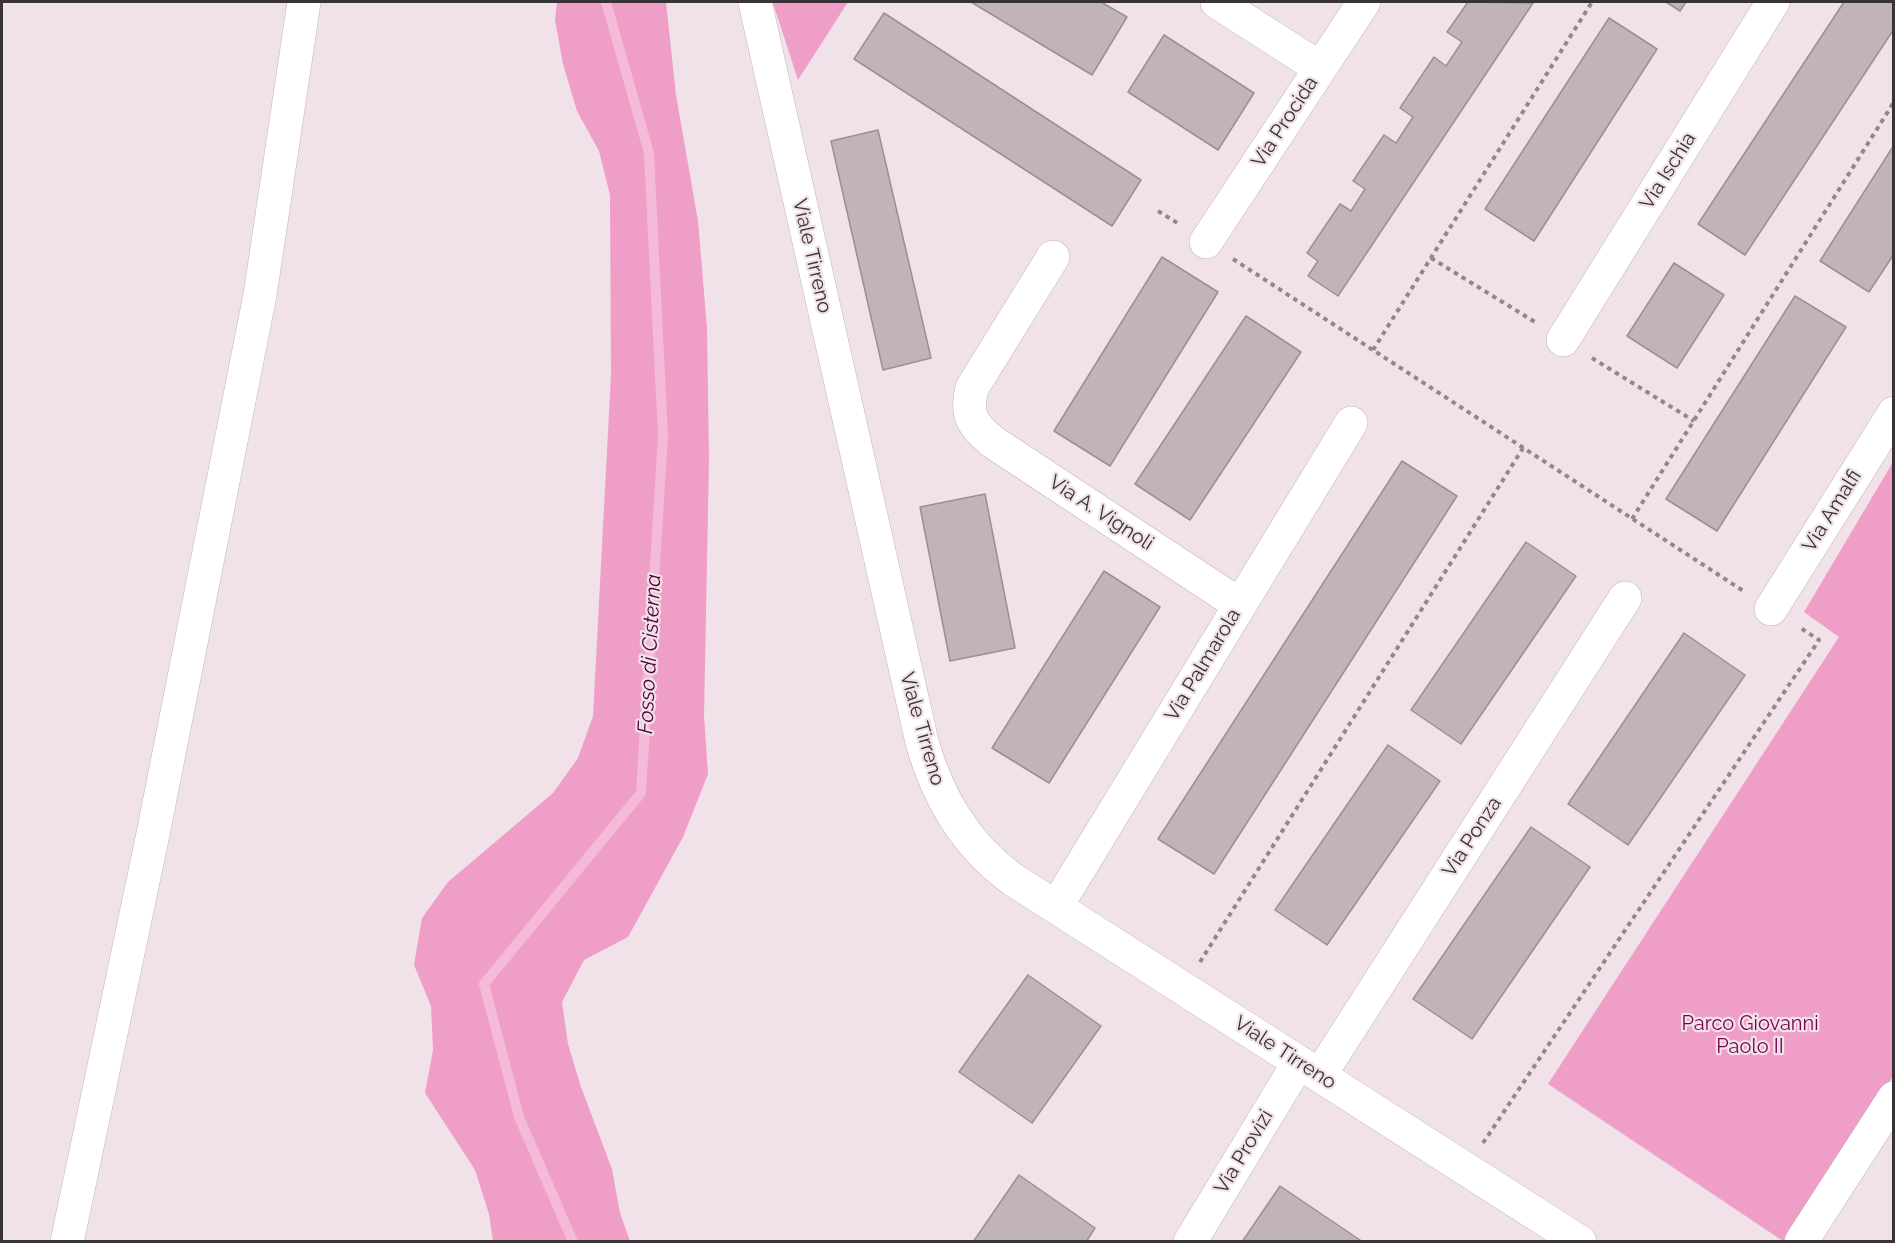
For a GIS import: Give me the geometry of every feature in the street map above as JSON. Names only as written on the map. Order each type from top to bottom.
[{"type":"street","points":[[67,1242],[153,834],[260,295],[304,2]]},
{"type":"street","name":"Viale Tirreno","points":[[755,2],[926,758],[943,799],[969,839],[999,870],[1580,1242]]},
{"type":"street","points":[[1217,2],[1320,68]]},
{"type":"street","name":"Via Procida","points":[[1206,242],[1364,2]]},
{"type":"street","name":"Via Ischia","points":[[1563,340],[1773,2]]},
{"type":"street","name":"Via A. Vignoli","points":[[1053,257],[978,378],[970,396],[971,414],[977,428],[993,442],[1240,605]]},
{"type":"street","name":"Via Amalfi","points":[[1772,609],[1893,414]]},
{"type":"street","name":"Via Palmarola","points":[[1056,907],[1351,423]]},
{"type":"street","name":"Via Ponza","points":[[1309,1068],[1625,598]]},
{"type":"street","name":"Via Provizi","points":[[1190,1242],[1309,1068]]},
{"type":"street","points":[[1801,1242],[1893,1098]]},
{"type":"path","points":[[1373,350],[1592,2]]},
{"type":"path","points":[[1632,519],[1893,102]]},
{"type":"path","points":[[1183,988],[1523,448]]},
{"type":"green space","points":[[557,2],[666,2],[676,95],[698,221],[707,328],[709,459],[704,716],[708,774],[683,837],[628,937],[584,960],[562,1002],[568,1044],[581,1087],[612,1169],[620,1213],[630,1241],[493,1241],[489,1214],[475,1170],[425,1093],[433,1050],[431,1006],[414,965],[422,918],[448,882],[553,793],[578,758],[593,716],[611,375],[610,195],[599,151],[577,111],[563,64],[555,20]]},
{"type":"green space","points":[[848,2],[798,80],[773,3]]},
{"type":"green space","name":"Parco Giovanni Paolo II","points":[[1893,462],[1893,1076],[1787,1242],[1548,1084],[1839,637],[1804,612]]},
{"type":"building","points":[[971,2],[1101,2],[1127,17],[1092,75]]},
{"type":"building","points":[[1468,2],[1533,3],[1338,296],[1308,276],[1318,261],[1307,253],[1340,204],[1351,211],[1365,189],[1353,181],[1384,135],[1396,143],[1413,117],[1400,108],[1434,57],[1446,66],[1462,42],[1447,32]]},
{"type":"building","points":[[1666,2],[1686,2],[1680,11]]},
{"type":"building","points":[[1844,2],[1894,3],[1894,29],[1745,255],[1698,224]]},
{"type":"building","points":[[884,13],[1141,180],[1112,226],[854,59]]},
{"type":"building","points":[[1609,18],[1657,49],[1534,241],[1485,209]]},
{"type":"building","points":[[1164,35],[1254,93],[1218,150],[1128,92]]},
{"type":"building","points":[[878,130],[931,358],[883,370],[831,141]]},
{"type":"building","points":[[1894,145],[1894,254],[1869,292],[1820,261]]},
{"type":"building","points":[[1162,257],[1218,292],[1110,466],[1054,431]]},
{"type":"building","points":[[1674,263],[1724,295],[1677,368],[1627,336]]},
{"type":"building","points":[[1795,296],[1846,327],[1717,531],[1666,499]]},
{"type":"building","points":[[1246,316],[1301,352],[1190,520],[1135,484]]},
{"type":"building","points":[[1402,461],[1457,496],[1214,874],[1158,839]]},
{"type":"building","points":[[985,494],[1015,648],[950,661],[920,507]]},
{"type":"building","points":[[1526,542],[1576,576],[1461,744],[1411,710]]},
{"type":"building","points":[[1104,571],[1160,607],[1049,783],[992,748]]},
{"type":"building","points":[[1684,633],[1745,675],[1628,845],[1568,804]]},
{"type":"building","points":[[1388,745],[1440,781],[1327,945],[1275,910]]},
{"type":"building","points":[[1531,827],[1590,867],[1472,1039],[1413,999]]},
{"type":"building","points":[[1028,975],[1101,1026],[1032,1123],[959,1072]]},
{"type":"building","points":[[1019,1175],[1095,1228],[1086,1242],[973,1242]]},
{"type":"building","points":[[1280,1186],[1363,1242],[1242,1242]]},
{"type":"waterway","name":"Fosso di Cisterna","points":[[573,1242],[519,1117],[484,984],[641,793],[663,436],[649,153],[606,2]]}]
